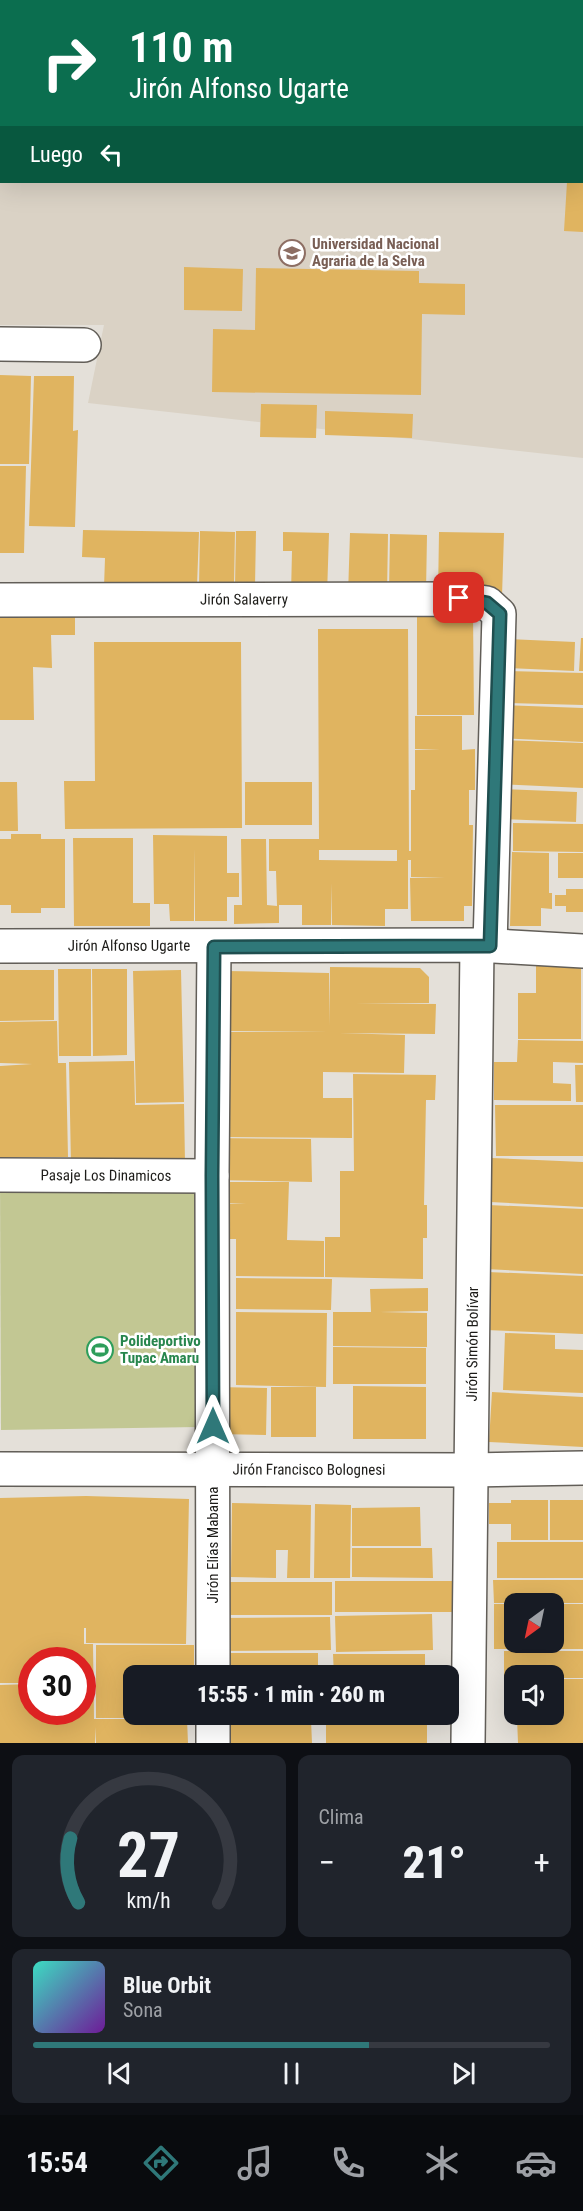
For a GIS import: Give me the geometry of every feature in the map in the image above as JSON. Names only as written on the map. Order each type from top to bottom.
[{"type":"street","points":[[0,344],[84,345]]},
{"type":"street","name":"Jirón Salaverry","points":[[0,600],[459,598],[487,603]]},
{"type":"street","name":"Jirón Simón Bolívar","points":[[468,1743],[471,1470],[483,945],[500,614],[487,603]]},
{"type":"street","name":"Jirón Alfonso Ugarte","points":[[0,946],[483,945],[583,951]]},
{"type":"street","name":"Jirón Elías Mabama","points":[[213,1665],[214,947]]},
{"type":"street","name":"Pasaje Los Dinamicos","points":[[0,1175],[212,1176]]},
{"type":"street","name":"Jirón Francisco Bolognesi","points":[[0,1469],[214,1471],[583,1468]]},
{"type":"street","points":[[213,1725],[213,1743]]},
{"type":"shaded area","name":"Universidad Nacional Agraria de la Selva","points":[[0,183],[583,183],[583,458],[88,403],[104,325],[0,325]]},
{"type":"green space","points":[[199,1175],[199,1427],[1,1430],[0,1176]]},
{"type":"building","points":[[567,183],[583,183],[583,232],[564,231]]},
{"type":"building","points":[[184,267],[243,269],[242,311],[184,310]]},
{"type":"building","points":[[256,268],[419,271],[419,283],[465,284],[465,315],[422,314],[421,395],[212,392],[213,329],[255,330]]},
{"type":"building","points":[[0,375],[31,376],[29,464],[0,464]]},
{"type":"building","points":[[34,376],[74,376],[73,431],[78,430],[75,527],[29,526]]},
{"type":"building","points":[[261,404],[317,405],[316,438],[260,437]]},
{"type":"building","points":[[325,411],[413,414],[412,438],[325,435]]},
{"type":"building","points":[[0,466],[26,466],[24,553],[0,553]]},
{"type":"building","points":[[83,530],[199,532],[197,586],[104,587],[105,558],[82,557]]},
{"type":"building","points":[[200,531],[235,532],[234,586],[199,586]]},
{"type":"building","points":[[236,531],[256,531],[255,586],[235,586]]},
{"type":"building","points":[[283,532],[329,533],[327,595],[291,594],[292,551],[283,551]]},
{"type":"building","points":[[439,532],[504,533],[502,596],[438,595]]},
{"type":"building","points":[[350,533],[388,534],[387,596],[348,595]]},
{"type":"building","points":[[390,534],[427,535],[426,592],[389,591]]},
{"type":"building","points":[[417,612],[473,613],[474,715],[417,715]]},
{"type":"building","points":[[0,615],[75,615],[75,635],[51,635],[52,668],[33,667],[34,720],[0,720]]},
{"type":"building","points":[[318,629],[408,629],[409,851],[411,851],[411,790],[415,790],[415,750],[440,750],[415,749],[415,716],[462,716],[462,750],[475,749],[475,790],[469,790],[469,825],[473,825],[472,906],[464,906],[464,921],[411,921],[410,878],[445,877],[411,877],[411,860],[408,860],[408,909],[385,909],[385,926],[332,925],[332,883],[331,925],[302,925],[302,905],[279,905],[279,923],[234,924],[234,905],[242,905],[241,839],[266,839],[267,905],[277,906],[276,871],[269,871],[269,839],[319,839]],"holes":[[[319,850],[397,850],[397,861],[319,860]]]},
{"type":"building","points":[[581,638],[583,638],[583,671],[579,671]]},
{"type":"building","points":[[508,639],[575,642],[574,671],[507,668]]},
{"type":"building","points":[[94,642],[241,642],[242,828],[65,829],[64,781],[95,781]]},
{"type":"building","points":[[508,671],[583,673],[583,705],[507,703]]},
{"type":"building","points":[[500,705],[583,708],[583,742],[498,738]]},
{"type":"building","points":[[498,740],[583,743],[583,788],[496,784]]},
{"type":"building","points":[[0,782],[17,782],[18,831],[0,831]]},
{"type":"building","points":[[245,782],[312,782],[312,825],[245,825]]},
{"type":"building","points":[[503,789],[577,792],[576,822],[502,819]]},
{"type":"building","points":[[513,823],[583,824],[583,852],[513,851]]},
{"type":"building","points":[[11,834],[41,834],[41,839],[65,839],[65,908],[41,908],[41,913],[11,913],[11,905],[0,905],[0,839],[11,839]]},
{"type":"building","points":[[153,835],[227,836],[227,873],[239,873],[239,897],[227,897],[227,921],[195,921],[195,848],[194,921],[170,921],[169,904],[154,904]]},
{"type":"building","points":[[73,838],[133,838],[133,903],[150,903],[150,926],[74,926]]},
{"type":"building","points":[[512,852],[549,853],[549,893],[552,893],[552,909],[541,908],[541,926],[510,926]]},
{"type":"building","points":[[558,853],[583,853],[583,878],[558,878]]},
{"type":"building","points":[[566,889],[583,889],[583,912],[566,912],[566,906],[555,906],[555,895],[566,895]]},
{"type":"building","points":[[536,962],[581,962],[581,1039],[518,1039],[518,993],[536,993]]},
{"type":"building","points":[[330,967],[420,968],[429,977],[429,1003],[356,1003],[436,1004],[435,1034],[339,1033],[405,1035],[404,1073],[323,1072],[323,1098],[352,1098],[352,1138],[224,1137],[228,1032],[329,1032],[226,1031],[226,971],[329,973],[329,1026]]},
{"type":"building","points":[[58,969],[91,969],[91,1056],[59,1056]]},
{"type":"building","points":[[92,969],[127,969],[127,1055],[93,1056]]},
{"type":"building","points":[[0,970],[54,970],[54,1020],[0,1021]]},
{"type":"building","points":[[181,970],[184,1102],[136,1103],[133,971]]},
{"type":"building","points":[[57,1021],[58,1063],[66,1063],[68,1157],[0,1157],[0,1066],[32,1064],[0,1063],[0,1022]]},
{"type":"building","points":[[518,1040],[583,1041],[583,1063],[553,1062],[553,1083],[571,1084],[571,1101],[494,1100],[494,1062],[517,1062]]},
{"type":"building","points":[[134,1061],[135,1105],[184,1104],[185,1163],[71,1165],[69,1062]]},
{"type":"building","points":[[575,1065],[583,1065],[583,1102],[576,1102]]},
{"type":"building","points":[[353,1074],[436,1075],[435,1100],[426,1100],[424,1205],[427,1205],[427,1238],[423,1238],[423,1279],[325,1277],[325,1237],[340,1237],[340,1171],[354,1171]]},
{"type":"building","points":[[495,1105],[583,1105],[583,1156],[496,1156]]},
{"type":"building","points":[[213,1138],[311,1139],[312,1182],[213,1180]]},
{"type":"building","points":[[492,1158],[583,1162],[583,1207],[490,1202]]},
{"type":"building","points":[[223,1182],[289,1182],[287,1240],[324,1241],[324,1277],[236,1276],[236,1239],[223,1239],[223,1204],[246,1203],[223,1203]]},
{"type":"building","points":[[488,1205],[583,1209],[583,1274],[485,1269]]},
{"type":"building","points":[[488,1272],[583,1276],[583,1334],[486,1330]]},
{"type":"building","points":[[236,1278],[332,1279],[331,1310],[236,1309]]},
{"type":"building","points":[[428,1288],[428,1311],[380,1312],[427,1313],[427,1347],[333,1346],[333,1312],[371,1312],[370,1289]]},
{"type":"building","points":[[236,1312],[327,1313],[326,1387],[236,1385]]},
{"type":"building","points":[[505,1333],[555,1335],[555,1349],[583,1350],[583,1393],[503,1390]]},
{"type":"building","points":[[333,1347],[426,1348],[426,1384],[333,1384]]},
{"type":"building","points":[[353,1386],[426,1387],[426,1439],[353,1439]]},
{"type":"building","points":[[215,1387],[267,1388],[266,1435],[215,1434]]},
{"type":"building","points":[[271,1387],[316,1387],[316,1437],[271,1437]]},
{"type":"building","points":[[492,1392],[583,1397],[583,1447],[489,1442]]},
{"type":"building","points":[[86,1496],[189,1499],[186,1644],[86,1643],[86,1628],[84,1628],[84,1644],[93,1644],[93,1647],[18,1647],[18,1683],[0,1683],[0,1498]]},
{"type":"building","points":[[511,1500],[548,1500],[548,1540],[511,1540],[511,1524],[489,1524],[489,1503],[511,1503]]},
{"type":"building","points":[[550,1500],[583,1500],[583,1540],[550,1540]]},
{"type":"building","points":[[232,1503],[311,1505],[310,1578],[287,1578],[288,1550],[276,1550],[276,1578],[231,1577]]},
{"type":"building","points":[[315,1504],[351,1505],[350,1578],[314,1578]]},
{"type":"building","points":[[420,1507],[421,1546],[352,1546],[352,1508]]},
{"type":"building","points":[[497,1542],[583,1542],[583,1578],[497,1578]]},
{"type":"building","points":[[352,1548],[432,1548],[433,1578],[352,1577]]},
{"type":"building","points":[[493,1580],[583,1580],[583,1603],[564,1603],[564,1593],[504,1593],[504,1603],[494,1603]]},
{"type":"building","points":[[335,1581],[452,1581],[452,1612],[335,1612]]},
{"type":"building","points":[[216,1582],[332,1582],[332,1615],[217,1615]]},
{"type":"building","points":[[494,1604],[504,1604],[504,1649],[494,1649]]},
{"type":"building","points":[[564,1604],[583,1604],[583,1649],[564,1649]]},
{"type":"building","points":[[432,1614],[433,1650],[336,1652],[335,1616]]},
{"type":"building","points":[[330,1617],[331,1650],[214,1651],[214,1618]]},
{"type":"building","points":[[96,1645],[194,1645],[194,1665],[123,1665],[123,1718],[96,1718]]},
{"type":"building","points":[[583,1651],[583,1678],[564,1678],[564,1665],[504,1665],[504,1653]]},
{"type":"building","points":[[215,1653],[318,1653],[318,1665],[215,1665]]},
{"type":"building","points":[[333,1654],[425,1654],[425,1665],[334,1665]]},
{"type":"building","points":[[564,1679],[583,1679],[583,1743],[518,1743],[517,1725],[564,1725]]},
{"type":"building","points":[[18,1684],[18,1725],[96,1725],[96,1719],[123,1719],[123,1725],[187,1725],[188,1743],[96,1743],[95,1727],[95,1743],[0,1743],[0,1685]]},
{"type":"building","points":[[216,1725],[311,1725],[312,1743],[217,1743]]},
{"type":"building","points":[[326,1725],[427,1725],[427,1743],[326,1743]]},
{"type":"place","name":"Universidad Nacional Agraria de la Selva","points":[[292,253]]},
{"type":"place","name":"Polideportivo Tupac Amaru","points":[[100,1350]]},
{"type":"route","points":[[213,1426],[214,947],[490,946],[500,614],[487,603],[459,598]]}]
